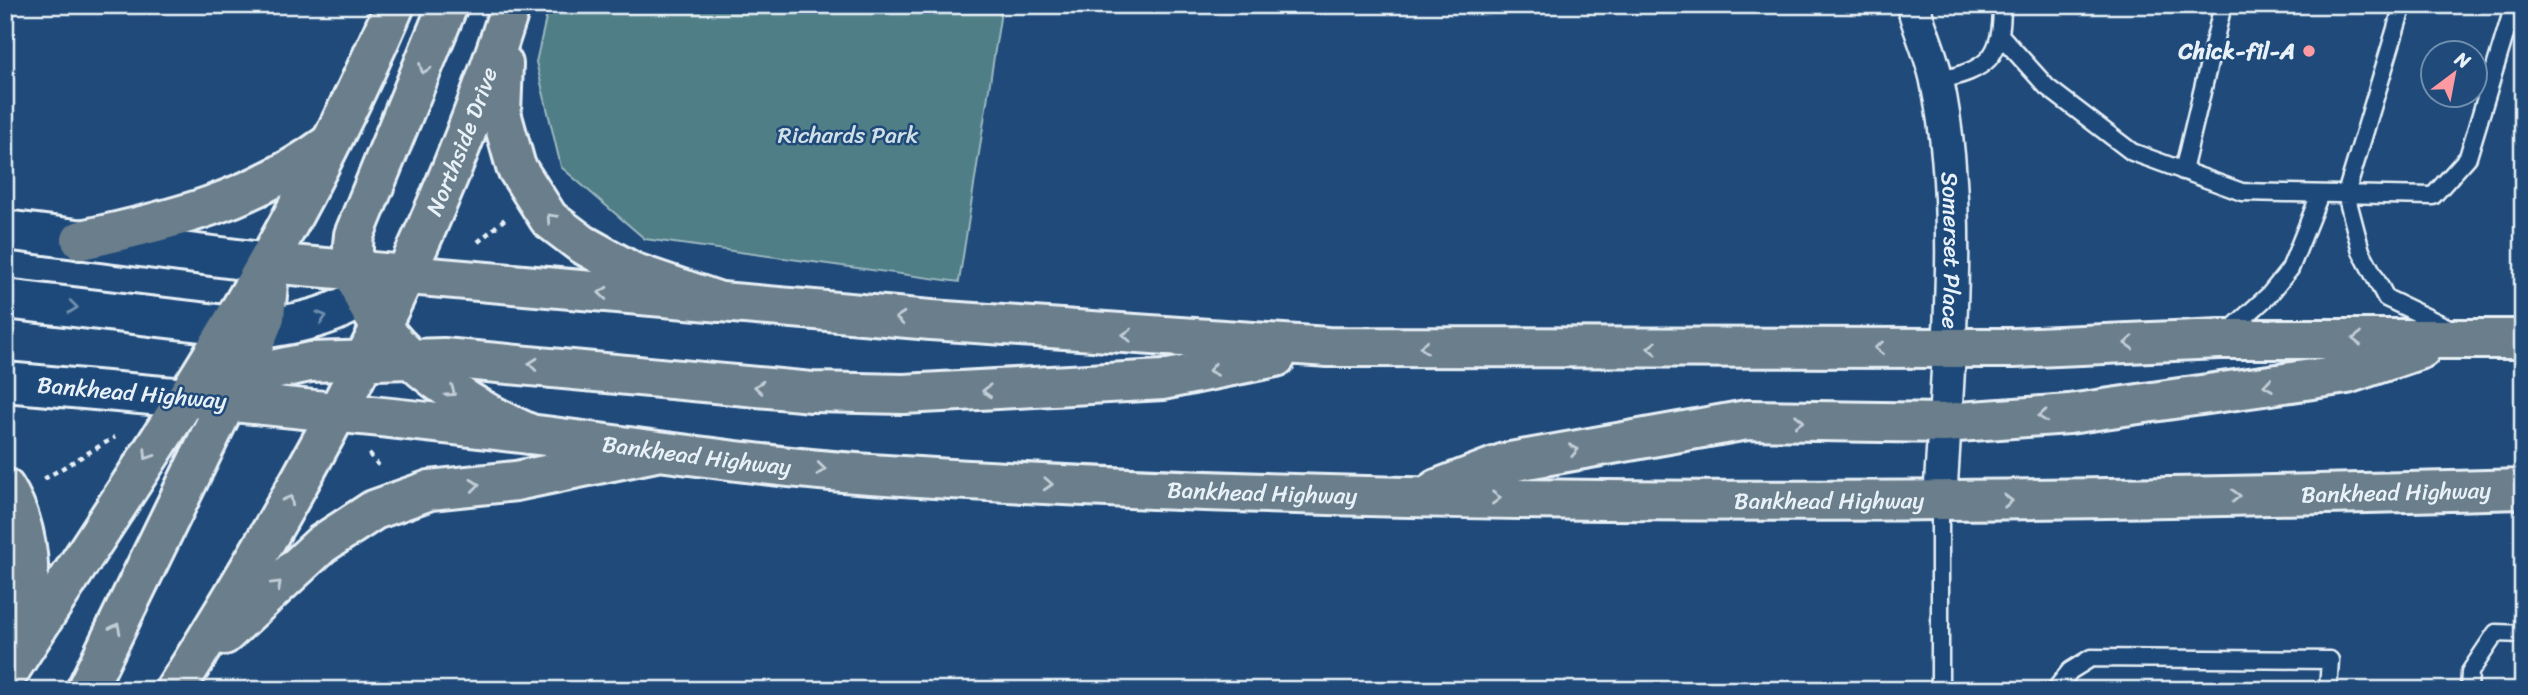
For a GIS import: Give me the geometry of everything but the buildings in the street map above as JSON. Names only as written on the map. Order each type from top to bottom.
[{"type":"main road","points":[[86,690],[234,390],[244,328],[268,263],[333,141],[395,5]]},
{"type":"main road","points":[[449,5],[354,235],[351,254],[366,298],[412,358],[447,390],[487,415],[530,434]]},
{"type":"main road","points":[[508,15],[501,113],[516,167],[549,219],[582,244],[632,272],[720,302]]},
{"type":"main road","name":"Northside Drive","points":[[183,677],[282,513],[363,359],[366,298],[403,275],[454,163],[508,15]]},
{"type":"main road","points":[[81,240],[160,223],[246,194],[281,176],[333,141]]},
{"type":"main road","points":[[5,230],[268,263],[366,298]]},
{"type":"main road","points":[[5,299],[244,328],[301,323],[342,311],[403,275],[1074,332],[1328,346],[1947,348],[2220,339],[2523,339]]},
{"type":"main road","points":[[5,678],[185,398],[244,328]]},
{"type":"main road","points":[[1415,497],[1505,463],[1747,420],[1944,423],[2069,414],[2347,374],[2461,338]]},
{"type":"main road","points":[[234,390],[310,362],[412,358],[515,362],[813,391],[904,394],[1163,380],[1328,346]]},
{"type":"main road","name":"Bankhead Highway","points":[[5,382],[185,398],[234,390],[336,413],[530,434],[656,452],[862,473],[1051,485],[1415,497],[1940,502],[2523,489]]},
{"type":"main road","points":[[183,677],[322,544],[374,510],[430,490],[516,481],[656,452]]},
{"type":"main road","points":[[21,486],[21,523],[29,555],[25,646]]},
{"type":"street","name":"Somerset Place","points":[[1913,5],[1937,80],[1951,196],[1951,298],[1940,502]]},
{"type":"lane","points":[[1937,80],[1974,72],[1993,54],[2002,37],[2002,5]]},
{"type":"lane","points":[[2183,171],[2223,5]]},
{"type":"lane","points":[[2403,5],[2346,194],[2361,250],[2386,298],[2461,338]]},
{"type":"lane","points":[[2002,37],[2047,87],[2132,152],[2183,171],[2242,192],[2433,196],[2468,157],[2514,5]]},
{"type":"lane","points":[[2502,47],[2523,20]]},
{"type":"lane","points":[[2220,339],[2269,295],[2290,269],[2320,194]]},
{"type":"lane","points":[[1940,502],[1940,690]]},
{"type":"lane","points":[[2469,690],[2470,672],[2496,633],[2523,634]]},
{"type":"lane","points":[[2055,690],[2070,671],[2091,658],[2330,660],[2328,690]]},
{"type":"path","points":[[468,250],[514,212]]},
{"type":"path","points":[[21,486],[123,432]]},
{"type":"green space","name":"Richards Park","points":[[549,5],[1002,5],[959,282],[645,239],[561,167],[536,62]]},
{"type":"place","name":"Chick-fil-A","points":[[2309,51]]}]
